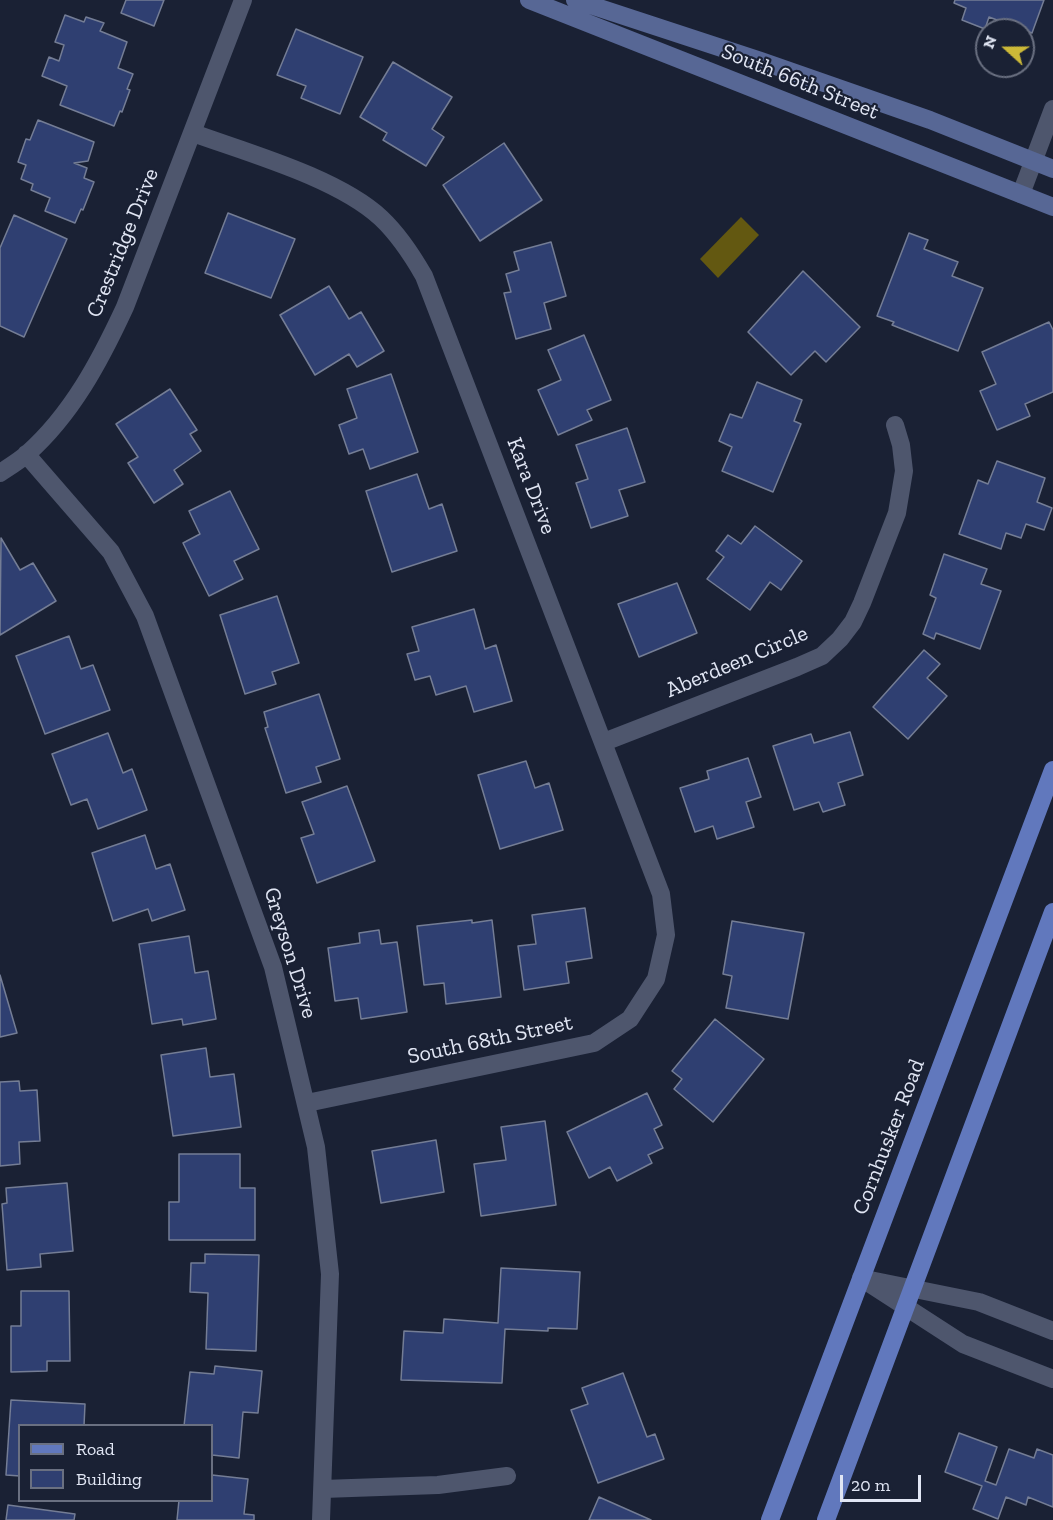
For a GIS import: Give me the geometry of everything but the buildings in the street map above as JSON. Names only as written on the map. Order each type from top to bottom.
[{"type":"main road","name":"Cornhusker Road","points":[[770,1520],[1053,770]]},
{"type":"main road","points":[[826,1520],[1053,912]]},
{"type":"street","name":"Crestridge Drive","points":[[0,473],[27,454],[82,391],[104,353],[125,307],[243,0]]},
{"type":"street","name":"South 66th Street","points":[[529,0],[1053,207]]},
{"type":"street","name":"South 66th Street","points":[[574,0],[761,61],[930,120],[1053,169]]},
{"type":"street","points":[[1021,194],[1053,109]]},
{"type":"street","name":"Kara Drive","points":[[193,133],[299,172],[361,203],[379,216],[410,250],[424,276],[661,894],[666,935],[656,979]]},
{"type":"street","name":"Aberdeen Circle","points":[[604,742],[797,667],[822,656],[840,639],[853,622],[862,603],[897,513],[904,471],[902,445],[895,425]]},
{"type":"street","name":"Greyson Drive","points":[[27,454],[111,552],[145,616],[273,967],[316,1147],[330,1275],[321,1520]]},
{"type":"street","name":"South 68th Street","points":[[307,1103],[594,1043],[630,1019],[656,979]]},
{"type":"street","points":[[861,1278],[979,1302],[1053,1330]]},
{"type":"street","points":[[861,1278],[963,1344],[1053,1379]]},
{"type":"street","points":[[323,1489],[438,1485],[507,1476]]},
{"type":"shaded area","points":[[741,217],[759,235],[718,278],[700,259]]}]
